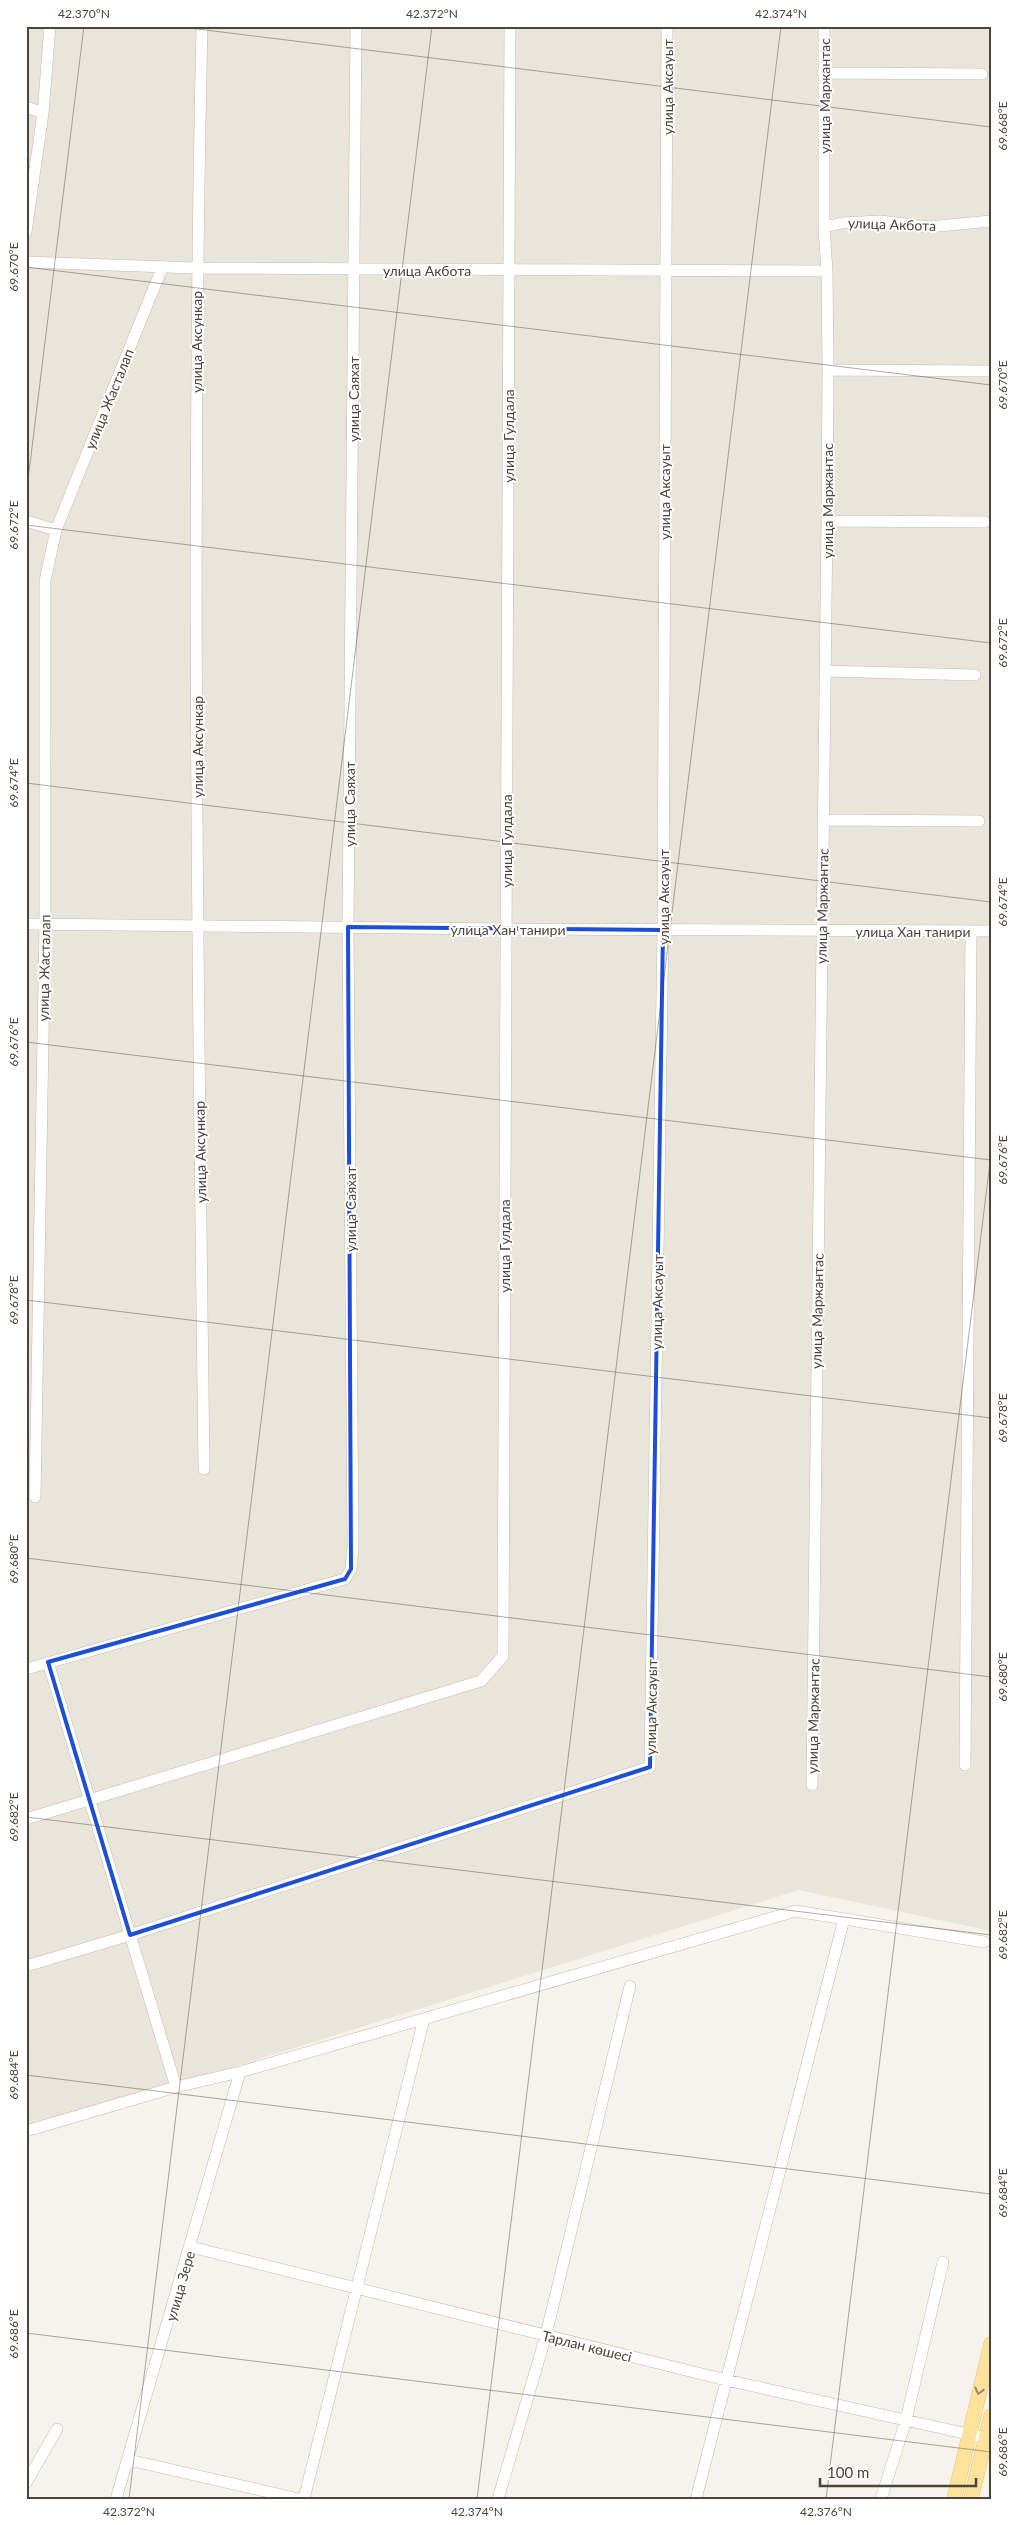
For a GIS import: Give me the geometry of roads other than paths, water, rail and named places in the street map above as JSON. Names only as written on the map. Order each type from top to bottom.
[{"type":"main road","points":[[954,2499],[991,2344]]},
{"type":"main road","points":[[971,2499],[991,2416]]},
{"type":"street","points":[[26,232],[43,113],[50,26]]},
{"type":"street","name":"улица Аксункар","points":[[202,26],[196,268],[197,925],[204,1469]]},
{"type":"street","name":"улица Саяхат","points":[[48,1662],[345,1579],[351,1569],[353,1545],[348,927],[356,26]]},
{"type":"street","name":"улица Гулдала","points":[[89,1800],[481,1681],[503,1656],[510,26]]},
{"type":"street","name":"улица Аксауыт","points":[[130,1936],[650,1767],[663,930],[667,26]]},
{"type":"street","name":"улица Маржантас","points":[[812,1786],[827,521],[828,370],[827,271],[824,227],[824,26]]},
{"type":"street","points":[[823,72],[982,74]]},
{"type":"street","points":[[26,107],[43,113]]},
{"type":"street","name":"улица Акбота","points":[[824,227],[842,223],[880,221],[928,227],[991,221]]},
{"type":"street","name":"улица Акбота","points":[[26,262],[162,268],[827,271]]},
{"type":"street","name":"улица Жасталап","points":[[35,1498],[45,924],[45,581],[56,530],[162,268]]},
{"type":"street","points":[[828,370],[987,371]]},
{"type":"street","points":[[26,521],[56,530]]},
{"type":"street","points":[[827,521],[985,522]]},
{"type":"street","points":[[825,671],[975,675]]},
{"type":"street","points":[[824,820],[979,821]]},
{"type":"street","name":"улица Хан танири","points":[[26,924],[506,930],[991,931]]},
{"type":"street","points":[[965,1765],[971,931]]},
{"type":"street","points":[[26,1669],[48,1662],[176,2087]]},
{"type":"street","points":[[26,1819],[89,1800]]},
{"type":"street","points":[[26,2131],[176,2087],[240,2072],[796,1911],[984,1942]]},
{"type":"street","points":[[696,2499],[844,1919]]},
{"type":"street","points":[[26,1966],[130,1936]]},
{"type":"street","points":[[498,2499],[546,2335],[630,1986]]},
{"type":"street","points":[[304,2499],[424,2019]]},
{"type":"street","name":"улица Зере","points":[[116,2499],[191,2247],[240,2072]]},
{"type":"street","name":"Тарлан көшесі","points":[[191,2247],[726,2380],[986,2438]]},
{"type":"street","points":[[881,2499],[906,2420],[943,2262]]},
{"type":"street","points":[[26,2483],[57,2429]]},
{"type":"street","points":[[129,2460],[299,2499]]}]
